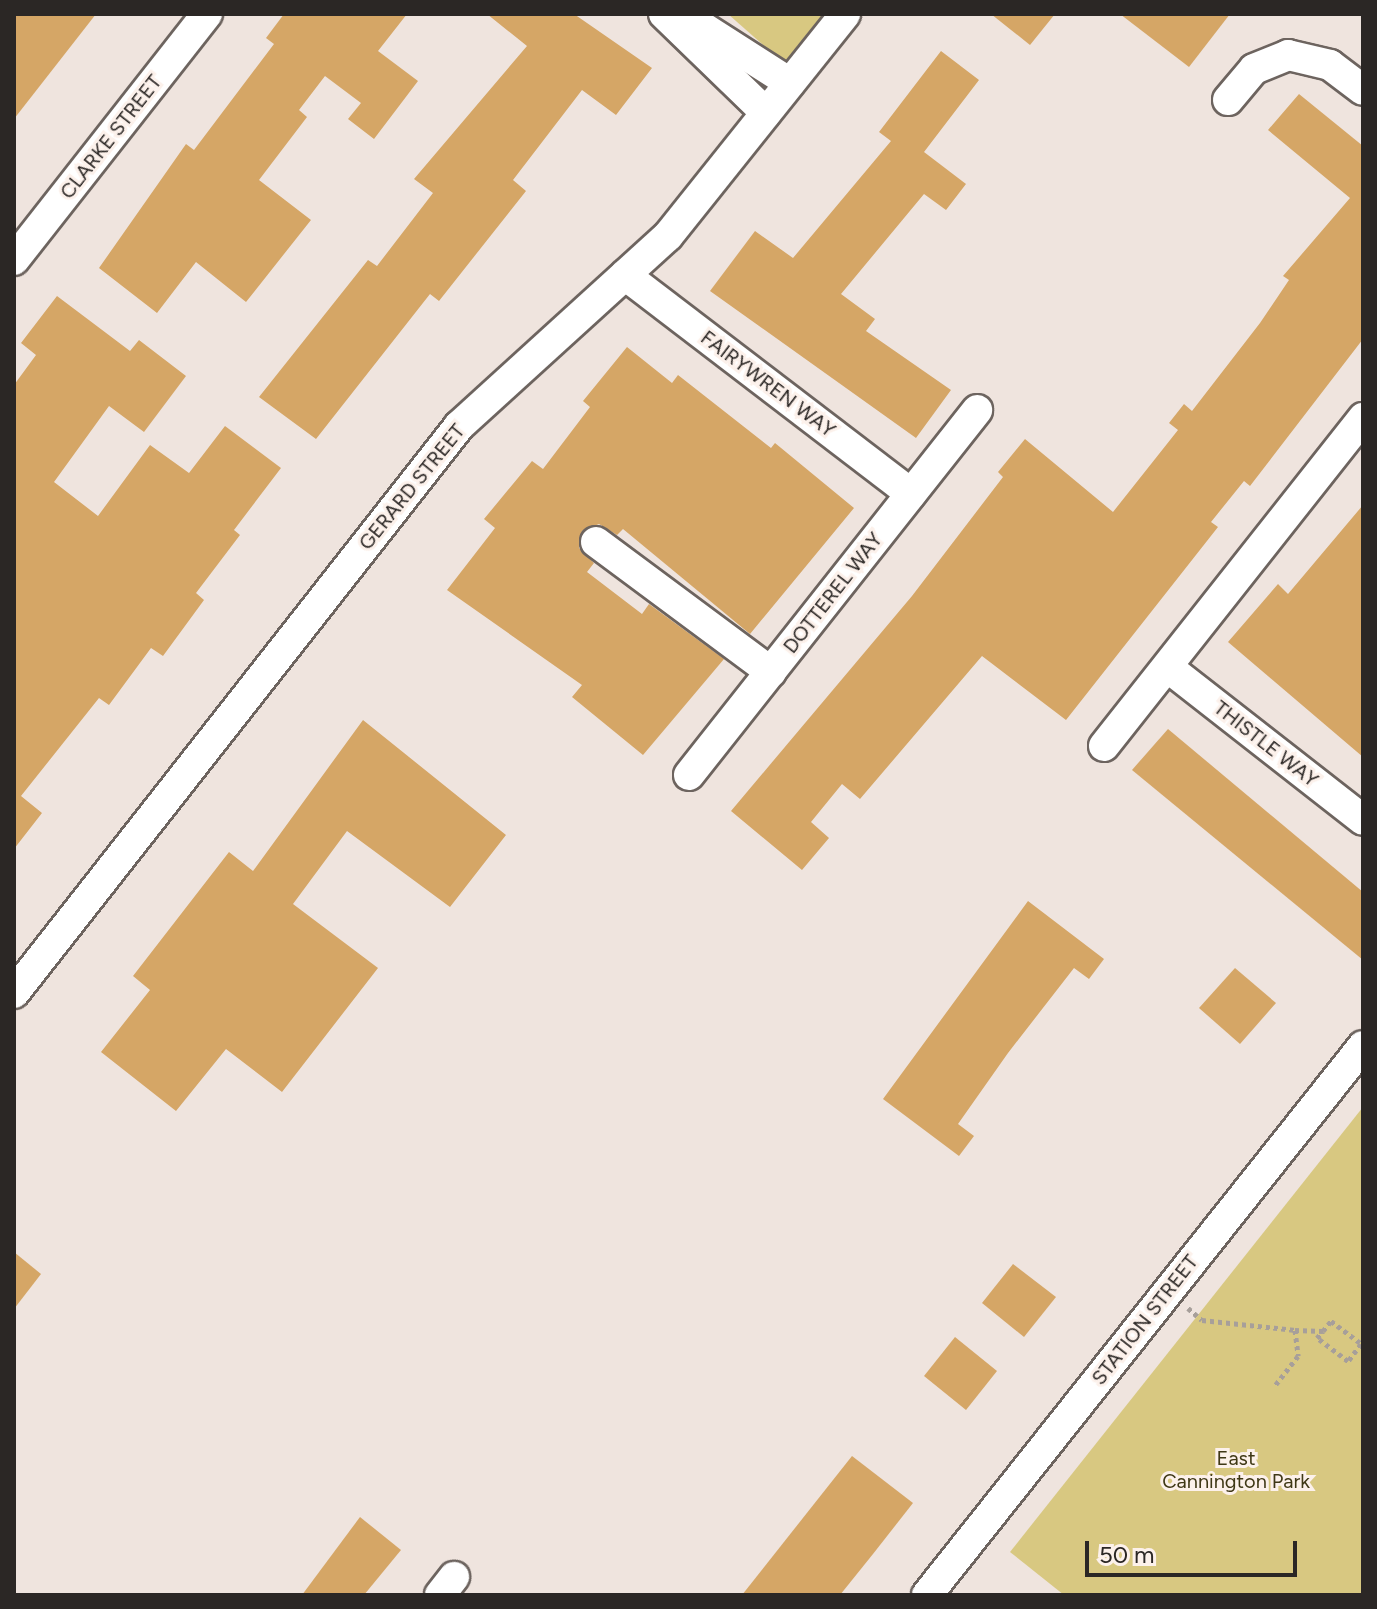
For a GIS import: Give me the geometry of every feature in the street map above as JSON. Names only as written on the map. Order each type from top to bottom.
[{"type":"street","name":"CLARKE STREET","points":[[14,260],[207,14]]},
{"type":"street","points":[[664,14],[766,113]]},
{"type":"street","points":[[682,14],[790,83]]},
{"type":"street","name":"GERARD STREET","points":[[14,993],[459,426],[668,236],[845,14]]},
{"type":"street","points":[[1228,100],[1254,69],[1288,55],[1330,65],[1363,90]]},
{"type":"street","name":"FAIRYWREN WAY","points":[[625,275],[911,494]]},
{"type":"street","name":"DOTTEREL WAY","points":[[689,775],[977,410]]},
{"type":"street","points":[[1104,746],[1170,669],[1363,418]]},
{"type":"street","points":[[596,542],[771,672]]},
{"type":"street","name":"THISTLE WAY","points":[[1170,669],[1363,820]]},
{"type":"street","name":"STATION STREET","points":[[927,1595],[1363,1046]]},
{"type":"path","points":[[1181,1303],[1202,1320],[1323,1331]]},
{"type":"path","points":[[1331,1321],[1361,1344],[1348,1361],[1317,1338],[1323,1331],[1331,1321]]},
{"type":"path","points":[[1274,1387],[1298,1356],[1295,1330]]},
{"type":"green space","points":[[728,14],[829,14],[787,66]]},
{"type":"green space","name":"East Cannington Park","points":[[1363,1107],[1363,1595],[1064,1595],[1010,1552]]},
{"type":"building","points":[[14,14],[96,14],[14,119]]},
{"type":"building","points":[[284,14],[407,14],[378,51],[418,81],[374,139],[348,119],[361,103],[325,76],[299,110],[307,117],[259,180],[311,220],[246,302],[196,262],[157,313],[99,268],[186,144],[194,150],[274,44],[266,38]]},
{"type":"building","points":[[487,14],[574,14],[652,68],[616,115],[582,90],[513,180],[526,191],[439,301],[430,294],[316,439],[259,397],[368,260],[377,266],[433,193],[414,179],[527,46]]},
{"type":"building","points":[[991,14],[1055,14],[1030,45]]},
{"type":"building","points":[[1120,14],[1230,14],[1189,67]]},
{"type":"building","points":[[941,51],[979,80],[924,152],[966,184],[946,210],[924,194],[841,294],[875,319],[866,331],[951,390],[916,438],[710,291],[755,231],[793,258],[891,141],[879,132]]},
{"type":"building","points":[[1299,94],[1363,146],[1363,339],[1250,486],[1244,481],[1211,522],[1218,527],[1066,720],[982,656],[860,799],[842,784],[811,822],[829,838],[802,870],[731,811],[912,596],[1003,477],[998,472],[1025,439],[1113,512],[1178,430],[1169,423],[1184,404],[1192,411],[1289,280],[1283,276],[1350,198],[1268,130]]},
{"type":"building","points":[[57,296],[130,351],[139,340],[186,376],[144,432],[109,406],[54,482],[98,516],[150,445],[189,473],[225,426],[281,468],[234,530],[240,535],[196,593],[204,600],[163,656],[151,648],[109,705],[99,698],[21,796],[42,813],[14,849],[14,385],[36,355],[21,343]]},
{"type":"building","points":[[627,347],[672,383],[678,375],[771,448],[775,443],[854,508],[750,634],[623,529],[617,535],[599,524],[582,531],[579,548],[594,563],[587,572],[642,614],[649,604],[724,659],[643,755],[572,697],[582,685],[447,590],[495,528],[484,519],[532,461],[543,469],[590,407],[583,401]]},
{"type":"building","points":[[1363,505],[1363,757],[1228,642],[1278,584],[1288,594]]},
{"type":"building","points":[[363,720],[506,835],[450,907],[347,831],[293,904],[378,968],[282,1092],[226,1049],[176,1111],[101,1052],[150,990],[133,976],[229,852],[253,871]]},
{"type":"building","points":[[1168,729],[1363,892],[1363,960],[1132,770]]},
{"type":"building","points":[[1028,901],[1104,959],[1089,979],[1074,968],[1008,1053],[958,1124],[974,1136],[959,1156],[883,1099]]},
{"type":"building","points":[[1235,968],[1276,1003],[1240,1044],[1199,1008]]},
{"type":"building","points":[[14,1252],[41,1274],[14,1309]]},
{"type":"building","points":[[1013,1264],[1056,1297],[1024,1337],[982,1303]]},
{"type":"building","points":[[955,1337],[997,1371],[966,1410],[924,1376]]},
{"type":"building","points":[[852,1456],[913,1503],[873,1554],[840,1595],[742,1595]]},
{"type":"building","points":[[360,1517],[401,1550],[364,1595],[302,1595]]}]
